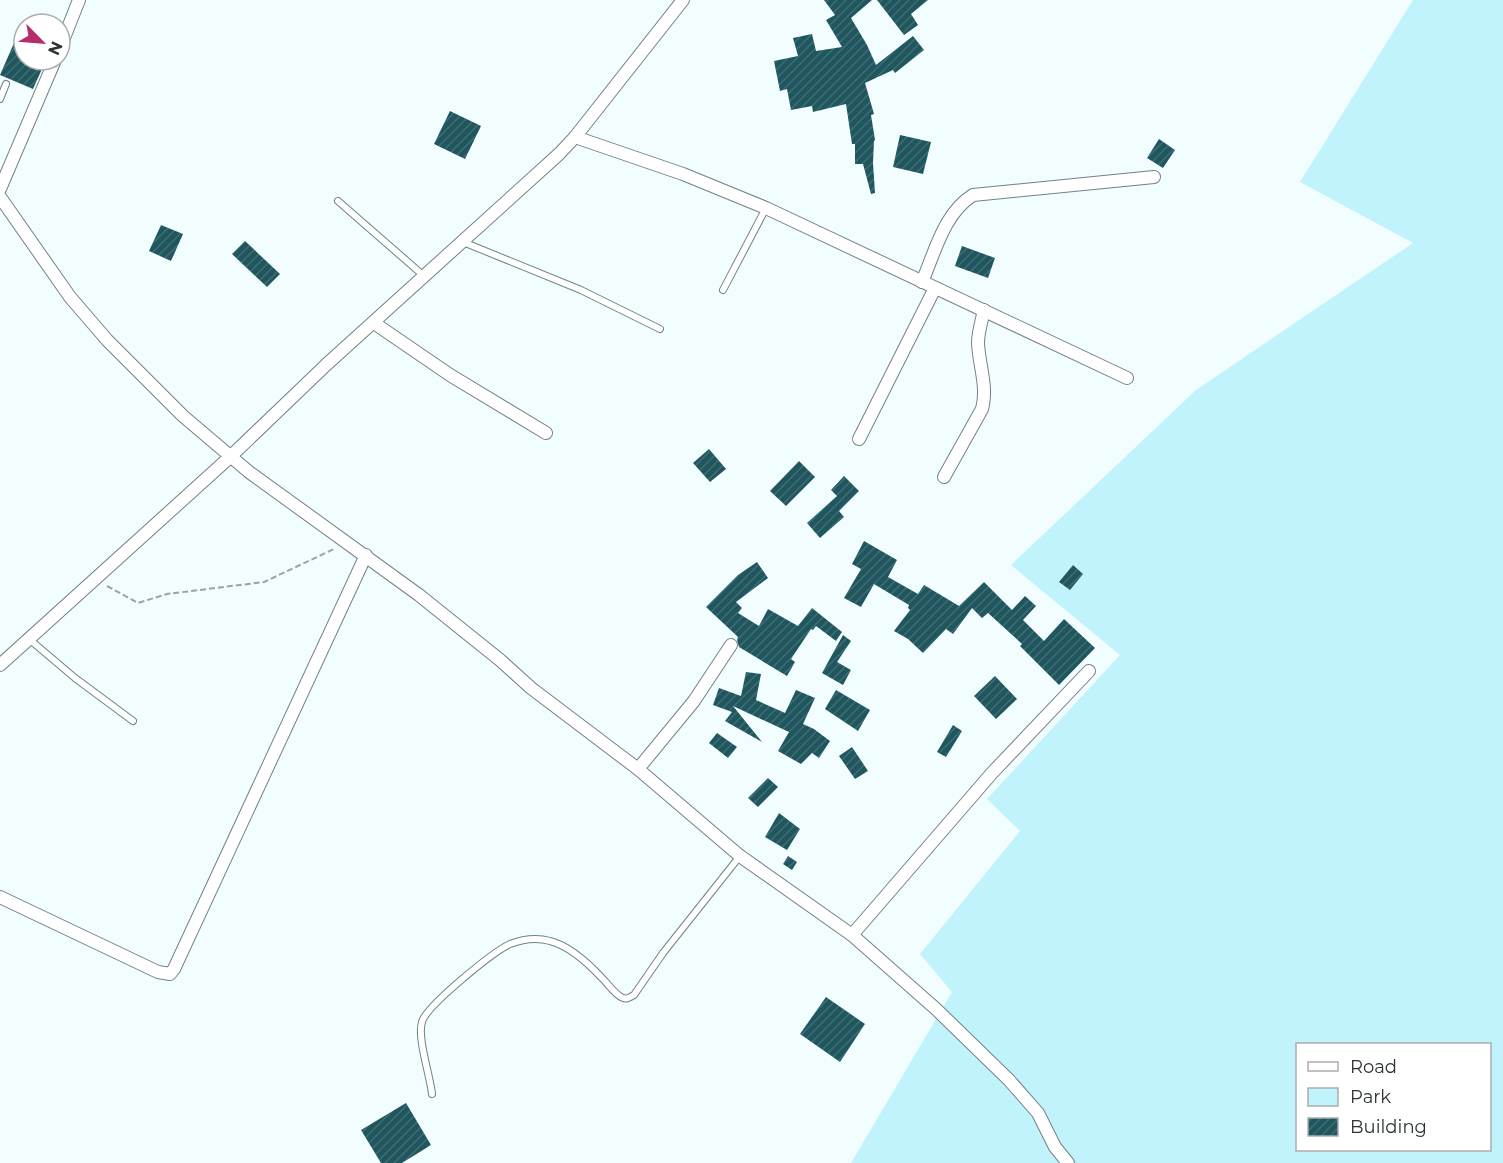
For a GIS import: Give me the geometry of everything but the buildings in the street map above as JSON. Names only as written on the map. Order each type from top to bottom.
[{"type":"street","points":[[72,18],[79,0]]},
{"type":"street","points":[[0,665],[559,154],[575,137],[680,1]]},
{"type":"street","points":[[0,189],[50,72]]},
{"type":"street","points":[[575,137],[683,174],[766,208],[1127,378]]},
{"type":"street","points":[[922,282],[949,220],[961,202],[973,195],[1154,177]]},
{"type":"street","points":[[0,197],[70,297],[107,340],[175,408],[230,457],[419,595],[531,688],[638,769],[740,856],[852,935],[936,1009],[1009,1080],[1038,1113],[1055,1147],[1068,1163]]},
{"type":"street","points":[[860,439],[934,288]]},
{"type":"street","points":[[944,477],[982,410],[985,386],[978,342],[984,310]]},
{"type":"street","points":[[374,323],[450,375],[546,434]]},
{"type":"street","points":[[0,897],[158,972],[170,974],[366,555]]},
{"type":"street","points":[[638,769],[694,700],[730,645]]},
{"type":"street","points":[[852,935],[992,773],[1089,671]]},
{"type":"lane","points":[[0,99],[6,84]]},
{"type":"lane","points":[[338,201],[424,276]]},
{"type":"lane","points":[[723,290],[766,208]]},
{"type":"lane","points":[[462,242],[581,290],[660,329]]},
{"type":"lane","points":[[29,639],[133,721]]},
{"type":"lane","points":[[432,1094],[422,1039],[422,1020],[442,996],[474,970],[508,945],[524,940],[540,939],[567,948],[617,993],[628,999],[634,995],[663,952],[740,856]]},
{"type":"path","points":[[94,579],[138,603],[167,594],[264,582],[347,543]]},
{"type":"green space","points":[[1413,0],[1503,0],[1503,1163],[851,1163],[952,992],[920,954],[1020,831],[987,799],[1120,655],[1011,565],[1196,390],[1413,243],[1300,182]]}]
